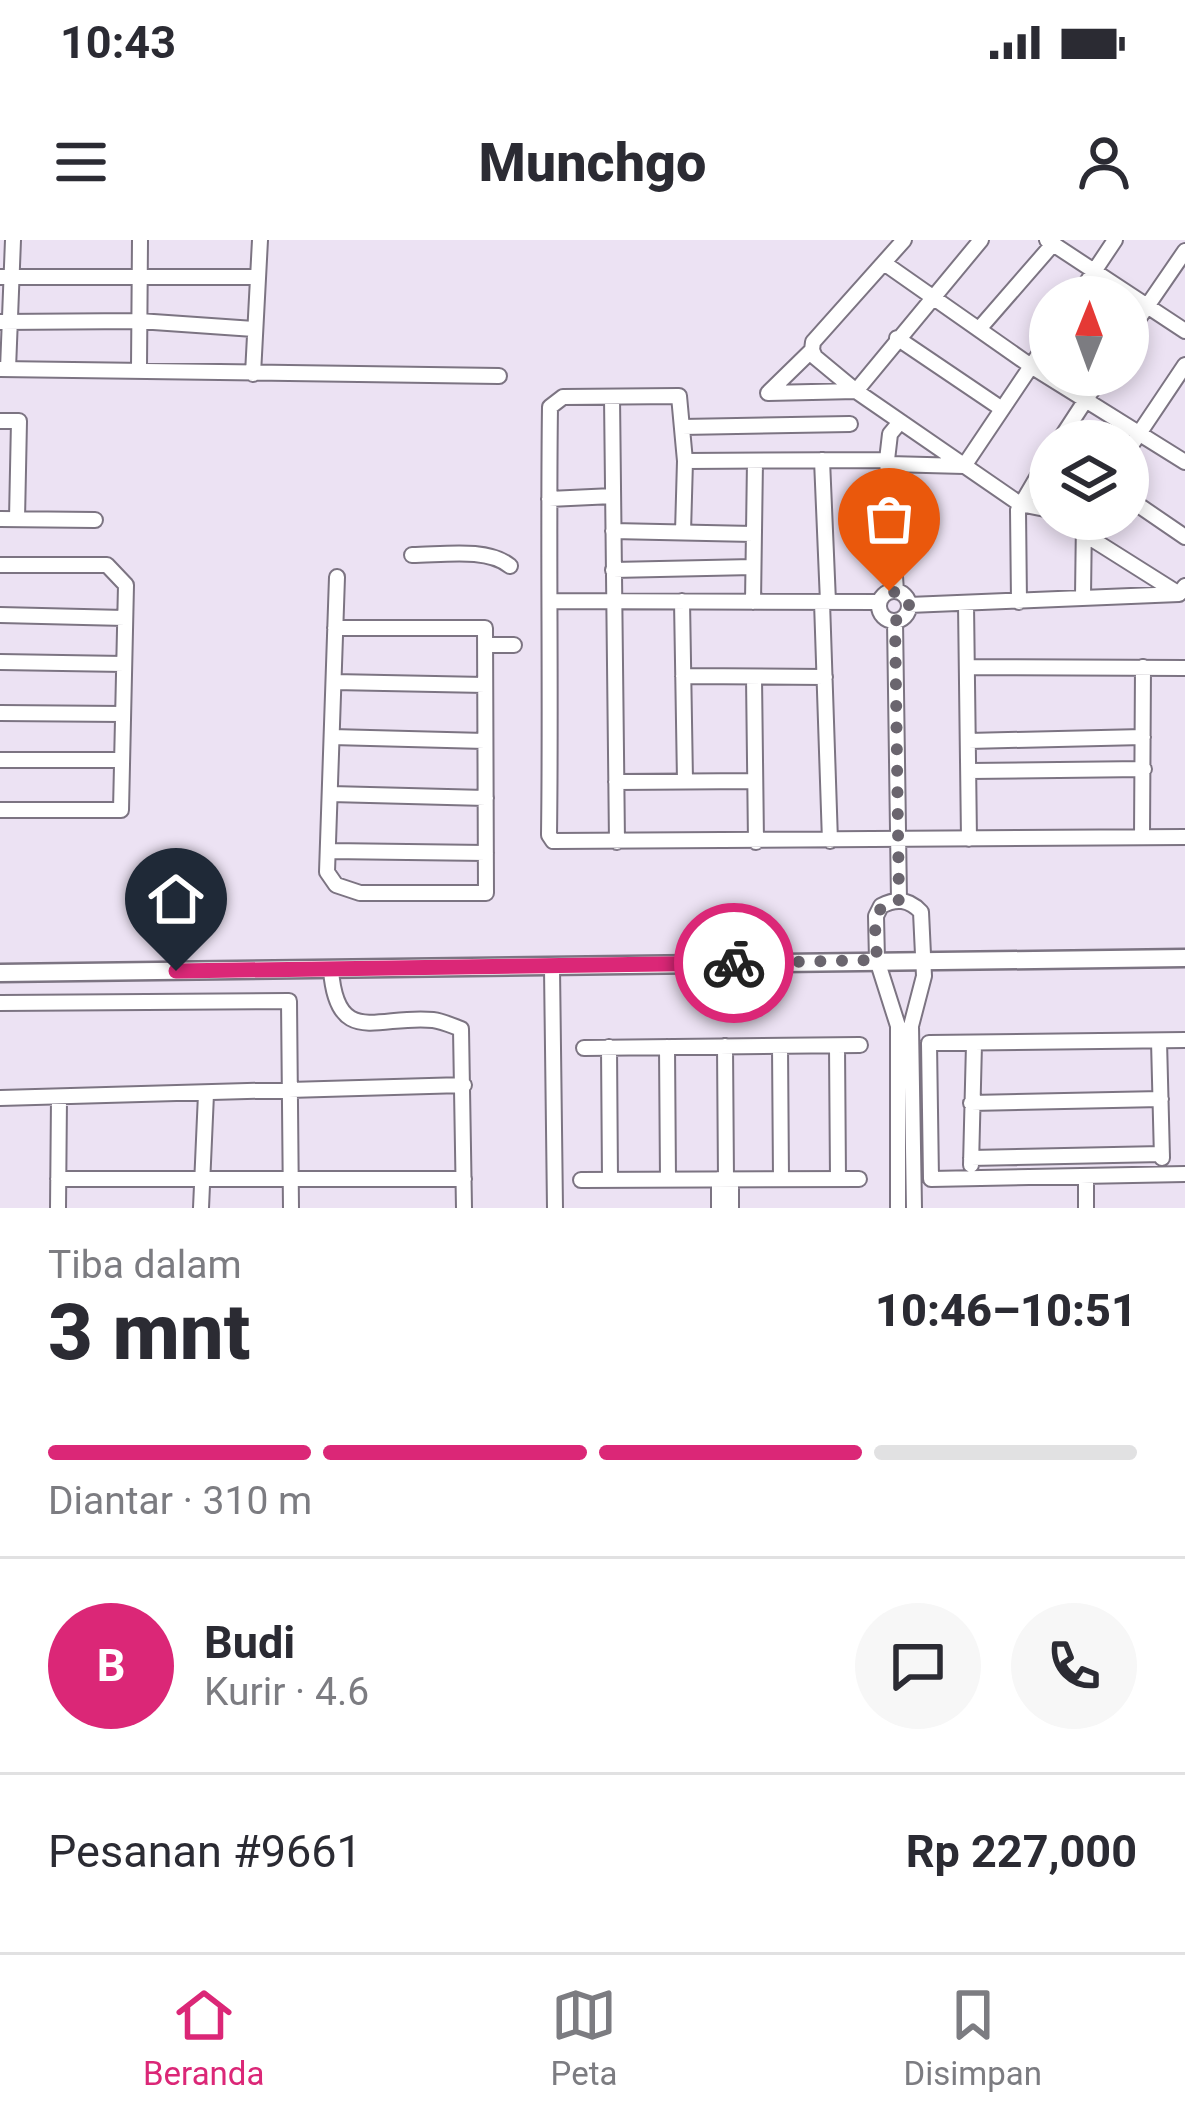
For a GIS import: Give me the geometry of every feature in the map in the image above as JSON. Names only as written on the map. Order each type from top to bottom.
[{"type":"street","points":[[13,240],[5,277],[4,369],[499,376]]},
{"type":"street","points":[[139,368],[140,240]]},
{"type":"street","points":[[253,374],[260,240]]},
{"type":"street","points":[[856,391],[768,393],[812,350],[904,240]]},
{"type":"street","points":[[856,391],[981,240]]},
{"type":"street","points":[[1091,276],[1115,240]]},
{"type":"street","points":[[980,329],[1050,242],[1100,276]]},
{"type":"street","points":[[1149,301],[1185,251]]},
{"type":"street","points":[[884,263],[1029,365]]},
{"type":"street","points":[[5,277],[258,277]]},
{"type":"street","points":[[1149,309],[1185,331]]},
{"type":"street","points":[[5,321],[254,329]]},
{"type":"street","points":[[898,338],[1002,409]]},
{"type":"street","points":[[812,350],[856,391],[1029,506]]},
{"type":"street","points":[[1148,420],[1185,365]]},
{"type":"street","points":[[964,466],[1029,369]]},
{"type":"street","points":[[683,532],[680,396],[563,397],[551,404],[548,835],[556,842],[1185,837]]},
{"type":"street","points":[[1078,396],[1117,420]]},
{"type":"street","points":[[1073,420],[1089,396]]},
{"type":"street","points":[[612,398],[616,842]]},
{"type":"street","points":[[0,421],[19,421],[17,519]]},
{"type":"street","points":[[900,422],[890,434],[888,462],[896,591],[909,605],[1183,593]]},
{"type":"street","points":[[682,427],[850,424]]},
{"type":"street","points":[[1149,440],[1185,462]]},
{"type":"street","points":[[822,460],[830,842]]},
{"type":"street","points":[[685,461],[964,466]]},
{"type":"street","points":[[753,602],[754,461]]},
{"type":"street","points":[[0,470],[17,470]]},
{"type":"street","points":[[1019,602],[1020,504],[1029,489]]},
{"type":"street","points":[[549,499],[613,496]]},
{"type":"street","points":[[1149,512],[1185,537]]},
{"type":"street","points":[[0,519],[95,520]]},
{"type":"street","points":[[613,531],[753,534]]},
{"type":"street","points":[[1083,596],[1084,540]]},
{"type":"street","points":[[1105,540],[1183,593]]},
{"type":"street","points":[[412,555],[481,556],[501,559],[510,566]]},
{"type":"street","points":[[0,565],[107,565],[126,585],[121,810],[0,810]]},
{"type":"street","points":[[614,570],[753,567]]},
{"type":"street","points":[[335,628],[485,628],[486,892],[360,893],[336,885],[327,872],[331,794],[335,628],[337,577]]},
{"type":"street","points":[[552,601],[879,602],[889,591],[896,591]]},
{"type":"street","points":[[682,601],[685,781]]},
{"type":"street","points":[[879,602],[882,616],[895,621]]},
{"type":"street","points":[[966,604],[969,839]]},
{"type":"street","points":[[895,621],[907,614],[909,605]]},
{"type":"street","points":[[0,615],[125,618]]},
{"type":"street","points":[[895,621],[899,900]]},
{"type":"street","points":[[485,644],[514,645]]},
{"type":"street","points":[[0,662],[124,664]]},
{"type":"street","points":[[967,667],[1185,668]]},
{"type":"street","points":[[1142,837],[1143,667]]},
{"type":"street","points":[[683,676],[825,677]]},
{"type":"street","points":[[754,677],[756,842]]},
{"type":"street","points":[[334,682],[485,685]]},
{"type":"street","points":[[0,713],[123,714]]},
{"type":"street","points":[[968,741],[1143,736]]},
{"type":"street","points":[[332,737],[485,741]]},
{"type":"street","points":[[0,760],[122,760]]},
{"type":"street","points":[[969,771],[1144,769]]},
{"type":"street","points":[[616,782],[755,781]]},
{"type":"street","points":[[331,794],[486,798]]},
{"type":"street","points":[[329,851],[485,853]]},
{"type":"street","points":[[898,1208],[898,1026],[877,960],[876,916],[881,907],[899,900],[921,912],[924,976],[911,1026],[914,1208]]},
{"type":"street","points":[[0,973],[1185,958]]},
{"type":"street","points":[[553,968],[555,1208]]},
{"type":"street","points":[[331,970],[338,1008],[350,1020],[387,1025],[432,1020],[461,1029],[464,1208]]},
{"type":"street","points":[[0,1003],[289,1001],[291,1208]]},
{"type":"street","points":[[1185,1040],[929,1043],[931,1179],[1185,1174]]},
{"type":"street","points":[[1159,1041],[1163,1175]]},
{"type":"street","points":[[972,1176],[974,1044]]},
{"type":"street","points":[[719,1208],[725,1179],[725,1046]]},
{"type":"street","points":[[780,1046],[781,1179]]},
{"type":"street","points":[[837,1046],[838,1179]]},
{"type":"street","points":[[584,1048],[860,1046]]},
{"type":"street","points":[[609,1047],[610,1180]]},
{"type":"street","points":[[667,1047],[668,1180]]},
{"type":"street","points":[[0,1098],[464,1085]]},
{"type":"street","points":[[201,1208],[206,1094]]},
{"type":"street","points":[[58,1208],[59,1098]]},
{"type":"street","points":[[971,1102],[1161,1099]]},
{"type":"street","points":[[971,1158],[1162,1154]]},
{"type":"street","points":[[1086,1177],[1086,1208]]},
{"type":"street","points":[[58,1179],[464,1179]]},
{"type":"street","points":[[725,1179],[731,1208]]},
{"type":"street","points":[[581,1180],[860,1179]]},
{"type":"way so far","points":[[734,963],[877,960],[876,916],[881,907],[899,900],[895,621],[907,614],[909,605],[903,594],[889,591]]},
{"type":"route","points":[[176,971],[734,963]]}]
